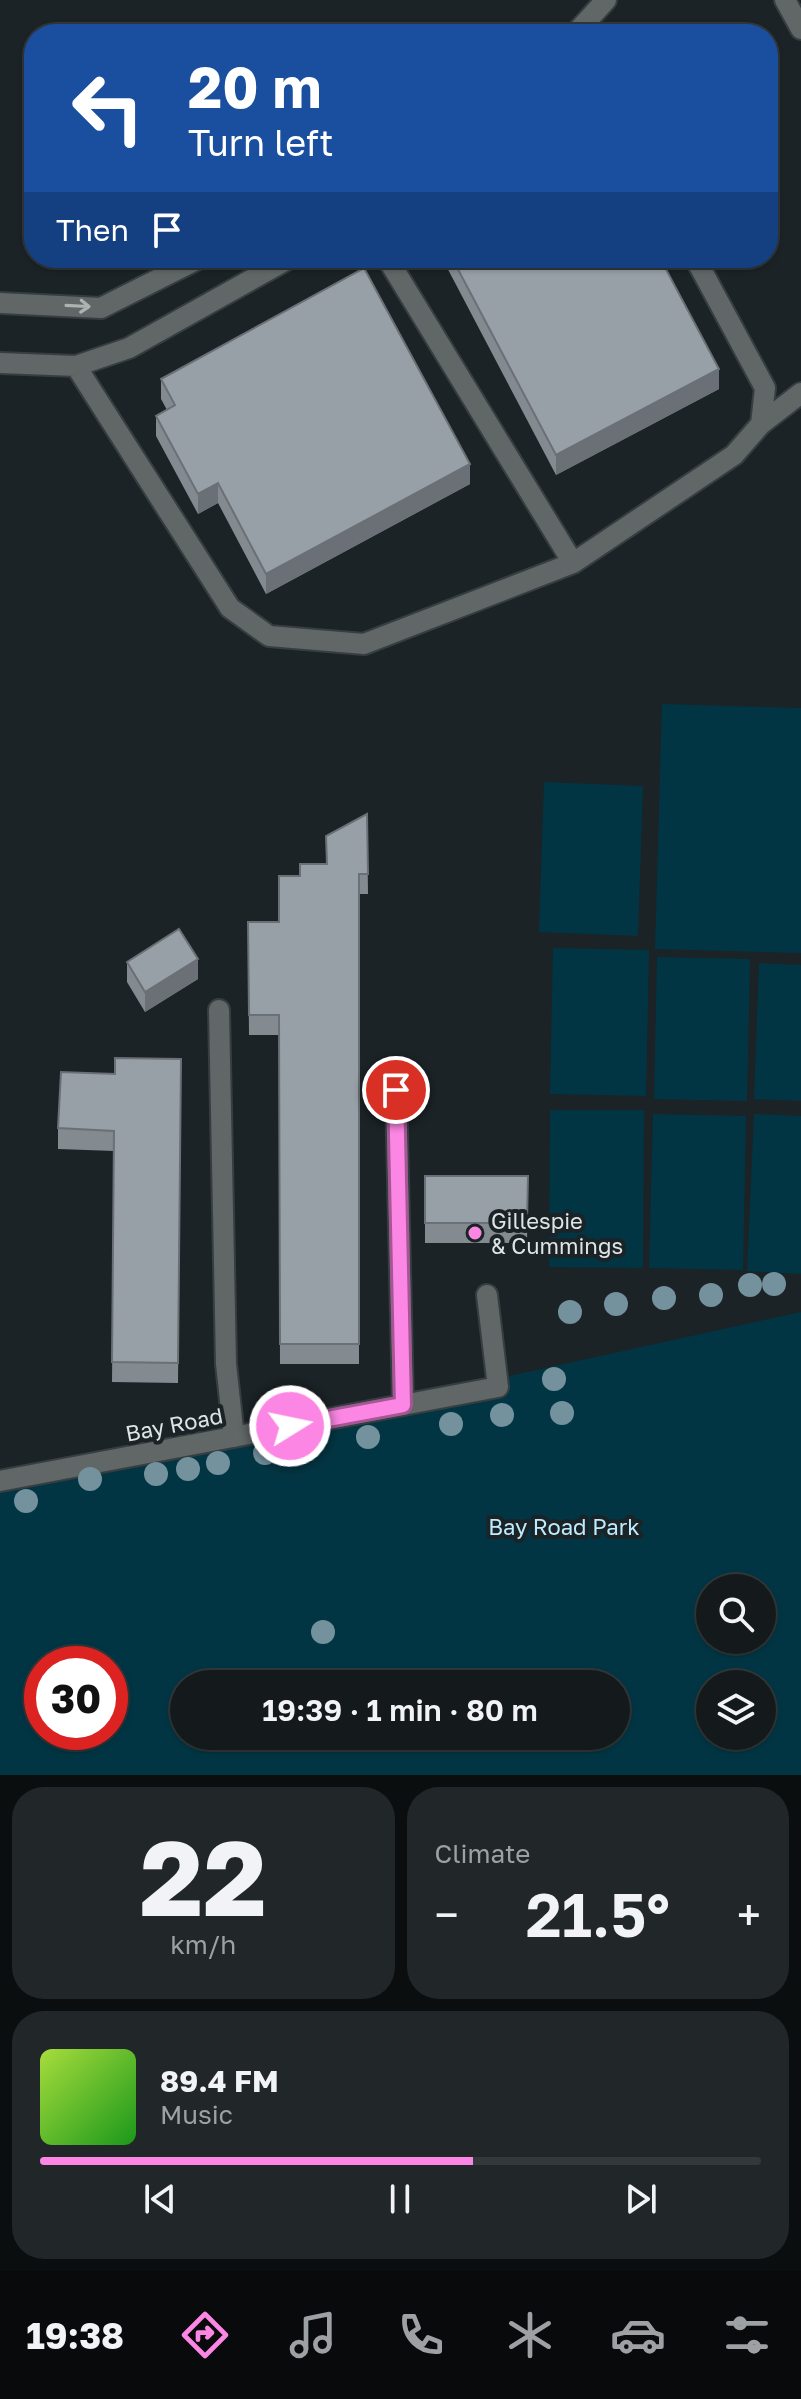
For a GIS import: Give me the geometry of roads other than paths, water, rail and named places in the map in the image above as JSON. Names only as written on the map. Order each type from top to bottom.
[{"type":"street","points":[[584,24],[606,0]]},
{"type":"street","points":[[785,0],[801,29]]},
{"type":"street","points":[[0,303],[101,308],[180,268]]},
{"type":"street","points":[[0,363],[76,366],[129,348],[272,268]]},
{"type":"street","points":[[393,268],[573,563]]},
{"type":"street","points":[[700,268],[765,388],[761,424]]},
{"type":"street","points":[[76,366],[230,608],[269,636],[364,644],[573,563],[734,455],[761,424],[801,393]]},
{"type":"street","points":[[219,1010],[226,1364],[234,1437]]},
{"type":"street","points":[[396,1090],[403,1405]]},
{"type":"street","name":"Bay Road","points":[[0,1481],[498,1387],[487,1295]]},
{"type":"place","name":"Gillespie & Cummings","points":[[475,1233]]},
{"type":"park label","name":"Bay Road Park","points":[[564,1526]]}]
